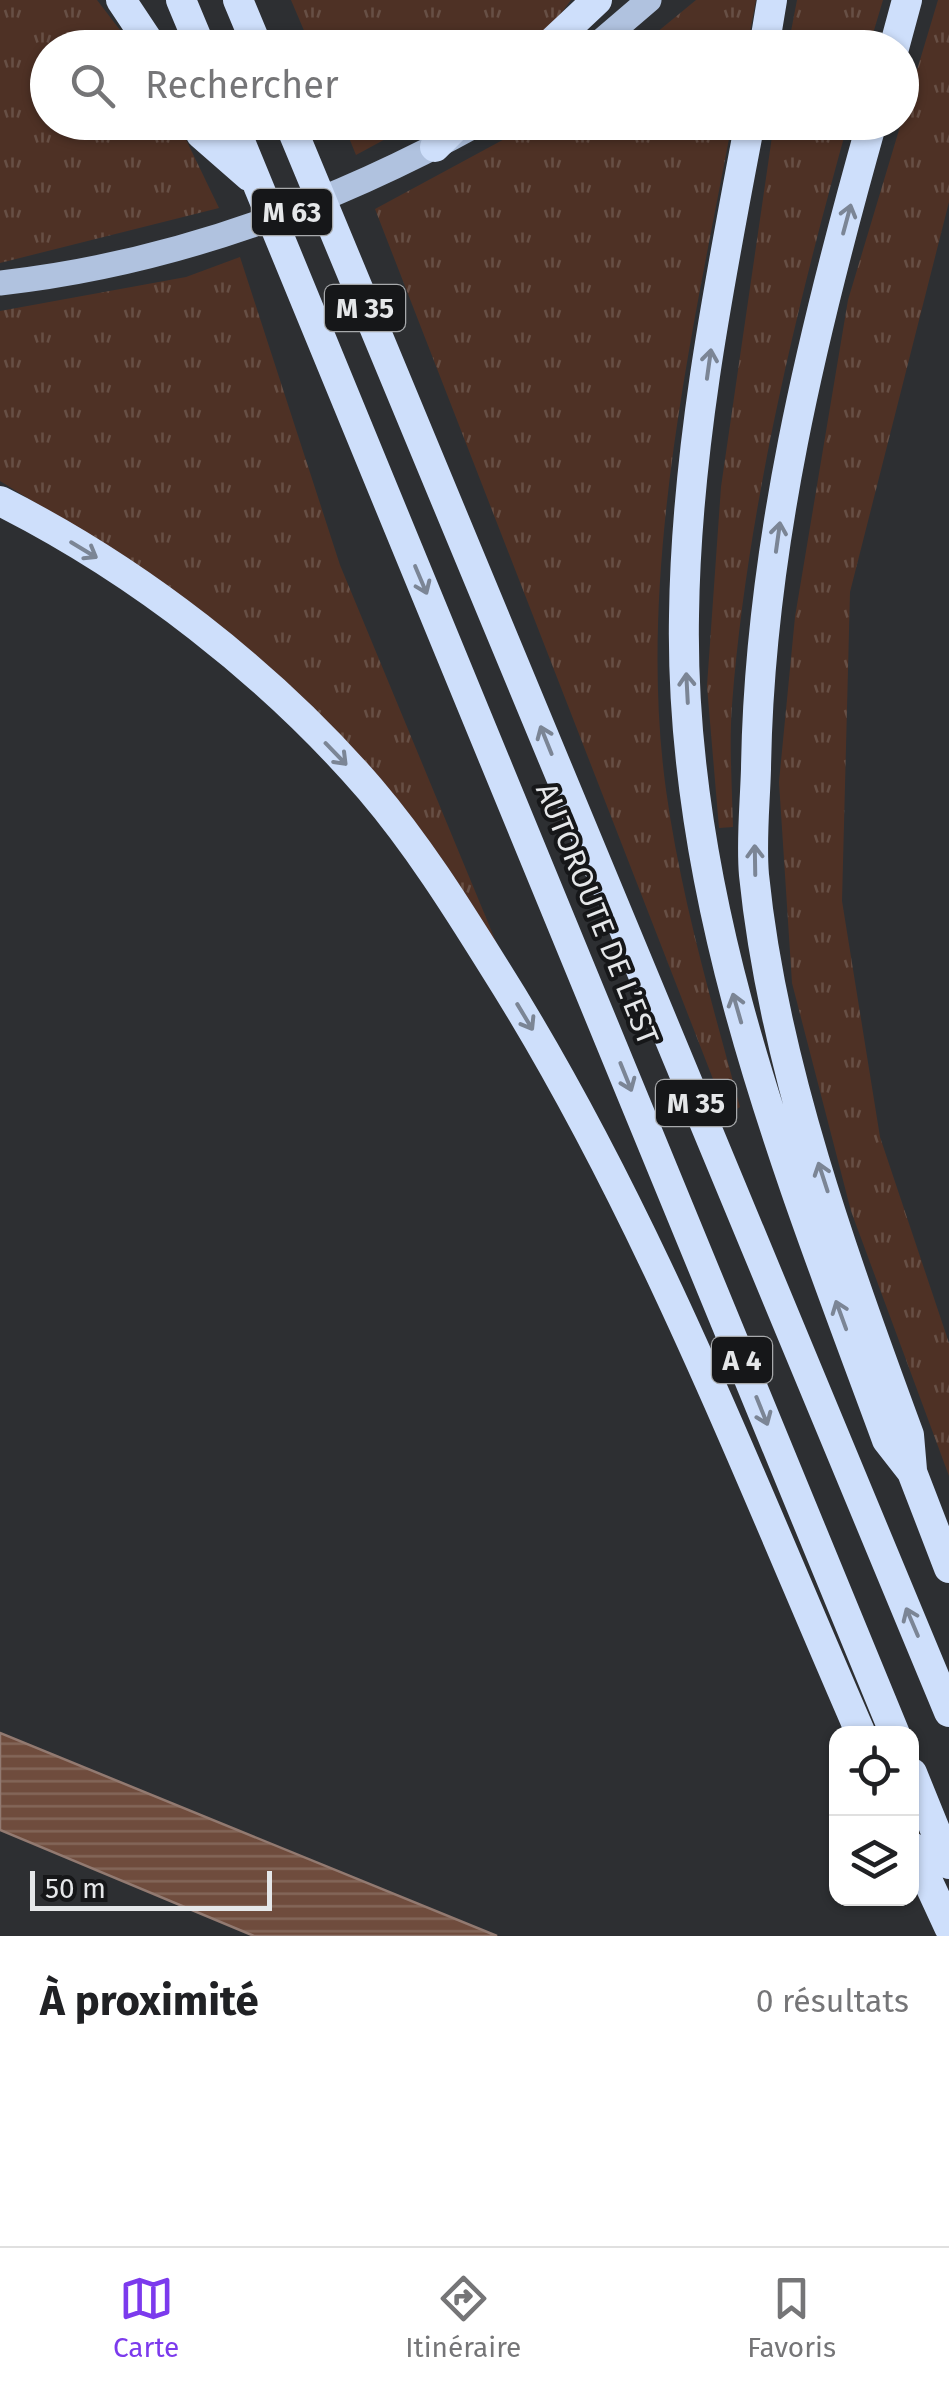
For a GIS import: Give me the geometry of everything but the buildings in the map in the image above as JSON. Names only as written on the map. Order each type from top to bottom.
[{"type":"highway","points":[[121,0],[142,30]]},
{"type":"highway","points":[[181,0],[193,30]]},
{"type":"highway","points":[[238,0],[250,30]]},
{"type":"highway","points":[[566,30],[598,0]]},
{"type":"highway","points":[[767,30],[772,0]]},
{"type":"highway","points":[[899,30],[908,0]]},
{"type":"highway","points":[[208,140],[256,183]]},
{"type":"highway","name":"AUTOROUTE DE L’EST","points":[[239,140],[892,1726]]},
{"type":"highway","name":"AUTOROUTE DE L’EST","points":[[296,140],[949,1712]]},
{"type":"highway","points":[[435,148],[443,140]]},
{"type":"highway","points":[[747,140],[722,269],[690,505],[684,618],[688,730],[700,838],[734,996],[780,1150],[888,1440],[912,1472],[949,1568]]},
{"type":"highway","points":[[867,140],[823,310],[784,496],[759,684],[754,872],[766,961],[792,1082],[909,1436],[912,1472]]},
{"type":"highway","points":[[0,501],[115,569],[256,678],[371,790],[446,891],[592,1132],[858,1726]]},
{"type":"highway","points":[[919,1790],[949,1864]]},
{"type":"highway","points":[[919,1862],[949,1927]]},
{"type":"main road","points":[[614,30],[649,0]]},
{"type":"main road","name":"M 63","points":[[0,283],[174,250],[264,223],[406,163],[449,140]]},
{"type":"green space","points":[[0,0],[97,0],[120,30],[30,30],[30,140],[186,140],[219,208],[0,263]]},
{"type":"green space","points":[[291,0],[571,0],[545,30],[304,30]]},
{"type":"green space","points":[[696,0],[756,0],[750,30],[660,30]]},
{"type":"green space","points":[[797,0],[883,0],[874,30],[791,30]]},
{"type":"green space","points":[[938,0],[949,0],[949,202],[850,592],[842,901],[880,1137],[949,1343],[949,1476],[851,1211],[792,983],[779,782],[795,617],[848,300],[896,140],[919,140],[919,63]]},
{"type":"green space","points":[[350,140],[384,140],[356,155]]},
{"type":"green space","points":[[503,140],[729,140],[673,455],[658,624],[659,708],[666,790],[689,910],[740,1107],[727,1115],[375,209]]},
{"type":"green space","points":[[772,140],[843,140],[792,338],[762,485],[749,558],[732,705],[733,827],[719,828],[707,686],[721,487]]},
{"type":"green space","points":[[240,257],[340,565],[499,949],[377,779],[66,522],[0,481],[0,311],[186,277]]},
{"type":"shaded area","points":[[0,1733],[497,1936],[254,1936],[0,1830]]}]
